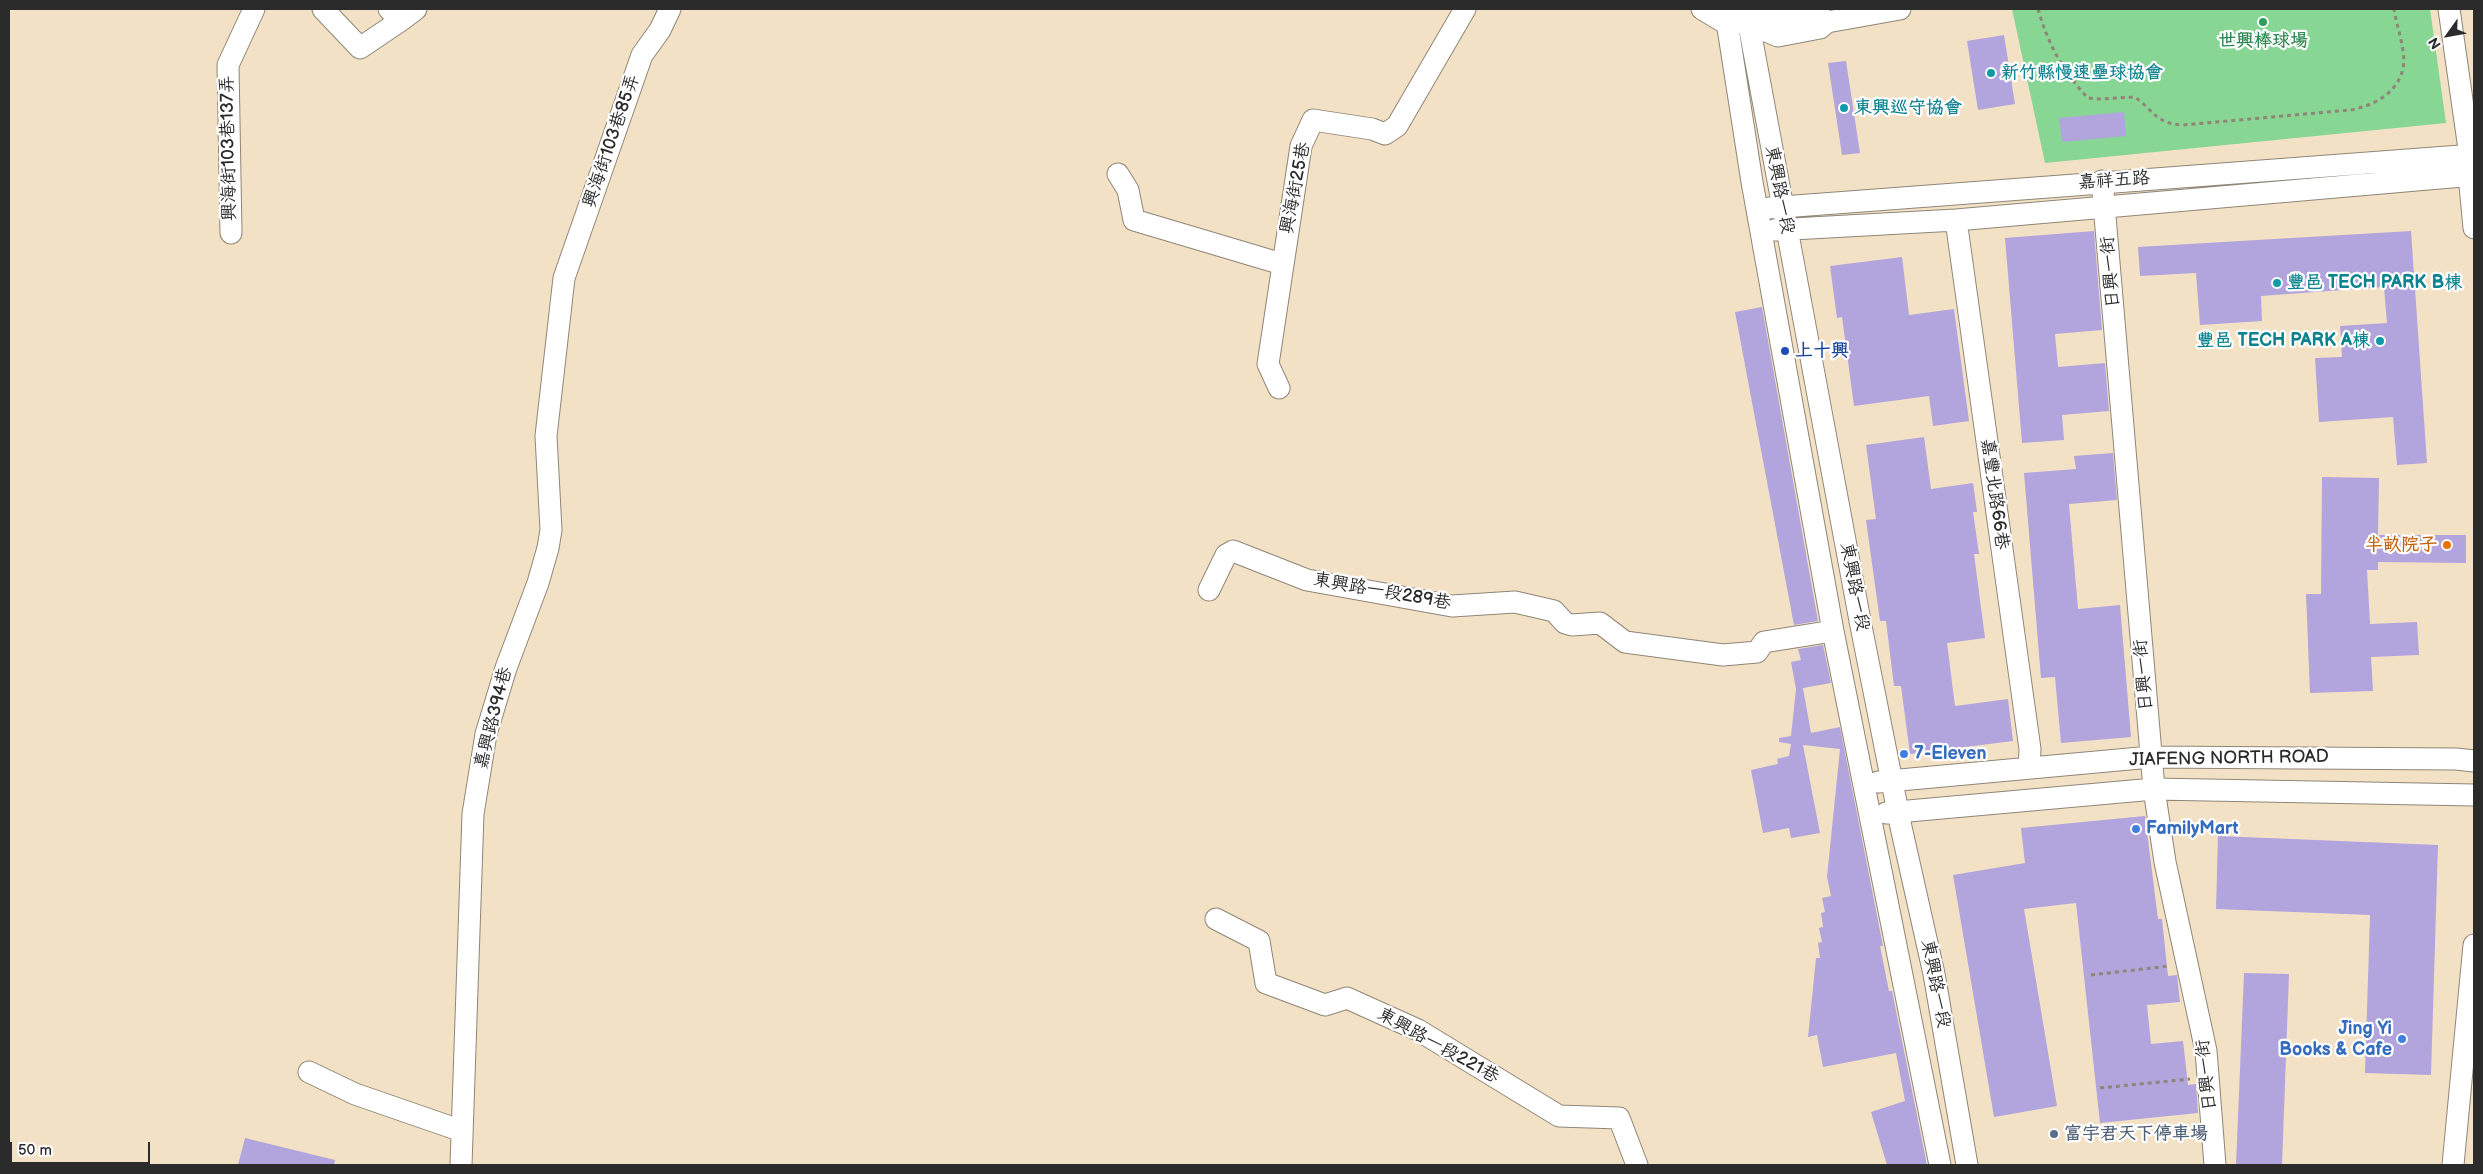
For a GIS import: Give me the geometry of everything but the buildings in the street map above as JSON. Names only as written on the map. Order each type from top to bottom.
[{"type":"street","name":"興海街103巷137弄","points":[[230,233],[228,65],[254,9]]},
{"type":"street","points":[[323,9],[360,48],[402,13]]},
{"type":"street","name":"興海街103巷85弄","points":[[564,278],[642,55],[660,30],[670,9]]},
{"type":"street","name":"興海街25巷","points":[[1279,388],[1268,364],[1301,146],[1313,120],[1372,129],[1385,134],[1397,126],[1465,9]]},
{"type":"street","points":[[1702,9],[1736,16],[1778,36],[1820,28],[1827,22],[1900,9]]},
{"type":"street","points":[[2449,9],[2472,165],[2474,228]]},
{"type":"street","name":"東興路一段","points":[[1736,16],[1783,207],[1892,779],[1934,974],[1967,1165]]},
{"type":"street","name":"東興路一段","points":[[1736,16],[1760,231],[1834,631],[1940,1165]]},
{"type":"street","name":"嘉祥五路","points":[[1758,208],[2102,181],[2472,165]]},
{"type":"street","name":"嘉祥五路","points":[[1760,231],[1956,220],[2105,207],[2472,165]]},
{"type":"street","points":[[1118,174],[1128,190],[1134,220],[1282,264]]},
{"type":"street","name":"日興一街","points":[[2102,181],[2154,789],[2165,862],[2206,1051],[2215,1165]]},
{"type":"street","name":"嘉豐北路66巷","points":[[1956,220],[2030,749],[2029,768]]},
{"type":"street","name":"嘉興路394巷","points":[[461,1165],[473,814],[486,734],[506,668],[538,583],[548,548],[551,530],[546,436],[564,278]]},
{"type":"street","name":"東興路一段289巷","points":[[1209,590],[1226,554],[1233,551],[1307,580],[1452,606],[1514,602],[1554,611],[1566,623],[1572,625],[1600,623],[1624,642],[1722,655],[1757,652],[1764,642],[1834,631]]},
{"type":"street","name":"JIAFENG NORTH ROAD","points":[[1865,784],[1892,779],[2151,757],[2456,759],[2474,761]]},
{"type":"street","name":"JIAFENG NORTH ROAD","points":[[1871,816],[2154,789],[2474,794]]},
{"type":"street","name":"東興路一段221巷","points":[[1216,919],[1259,941],[1266,983],[1325,1005],[1347,998],[1418,1030],[1559,1116],[1619,1118],[1637,1165]]},
{"type":"street","points":[[2453,1165],[2474,945]]},
{"type":"street","points":[[309,1072],[355,1094],[462,1131]]},
{"type":"path","points":[[2038,9],[2053,52],[2064,70],[2088,98],[2100,100],[2135,97],[2155,117],[2169,124],[2350,110],[2366,107],[2392,92],[2403,68],[2404,52],[2394,9]]},
{"type":"path","points":[[2091,975],[2187,964]]},
{"type":"path","points":[[2100,1088],[2208,1078]]},
{"type":"green space","points":[[2012,9],[2430,9],[2446,123],[2045,163]]},
{"type":"place","name":"世興棒球場","points":[[2263,22]]},
{"type":"place","name":"新竹縣慢速壘球協會","points":[[1991,73]]},
{"type":"place","name":"東興巡守協會","points":[[1844,108]]},
{"type":"place","name":"豐邑 TECH PARK B棟","points":[[2277,283]]},
{"type":"place","name":"豐邑 TECH PARK A棟","points":[[2380,341]]},
{"type":"place","name":"上十興","points":[[1785,351]]},
{"type":"place","name":"半畝院子","points":[[2447,545]]},
{"type":"place","name":"7-Eleven","points":[[1904,754]]},
{"type":"place","name":"FamilyMart","points":[[2136,829]]},
{"type":"place","name":"Jing Yi Books & Cafe","points":[[2402,1039]]},
{"type":"place","name":"富宇君天下停車場","points":[[2054,1134]]}]
